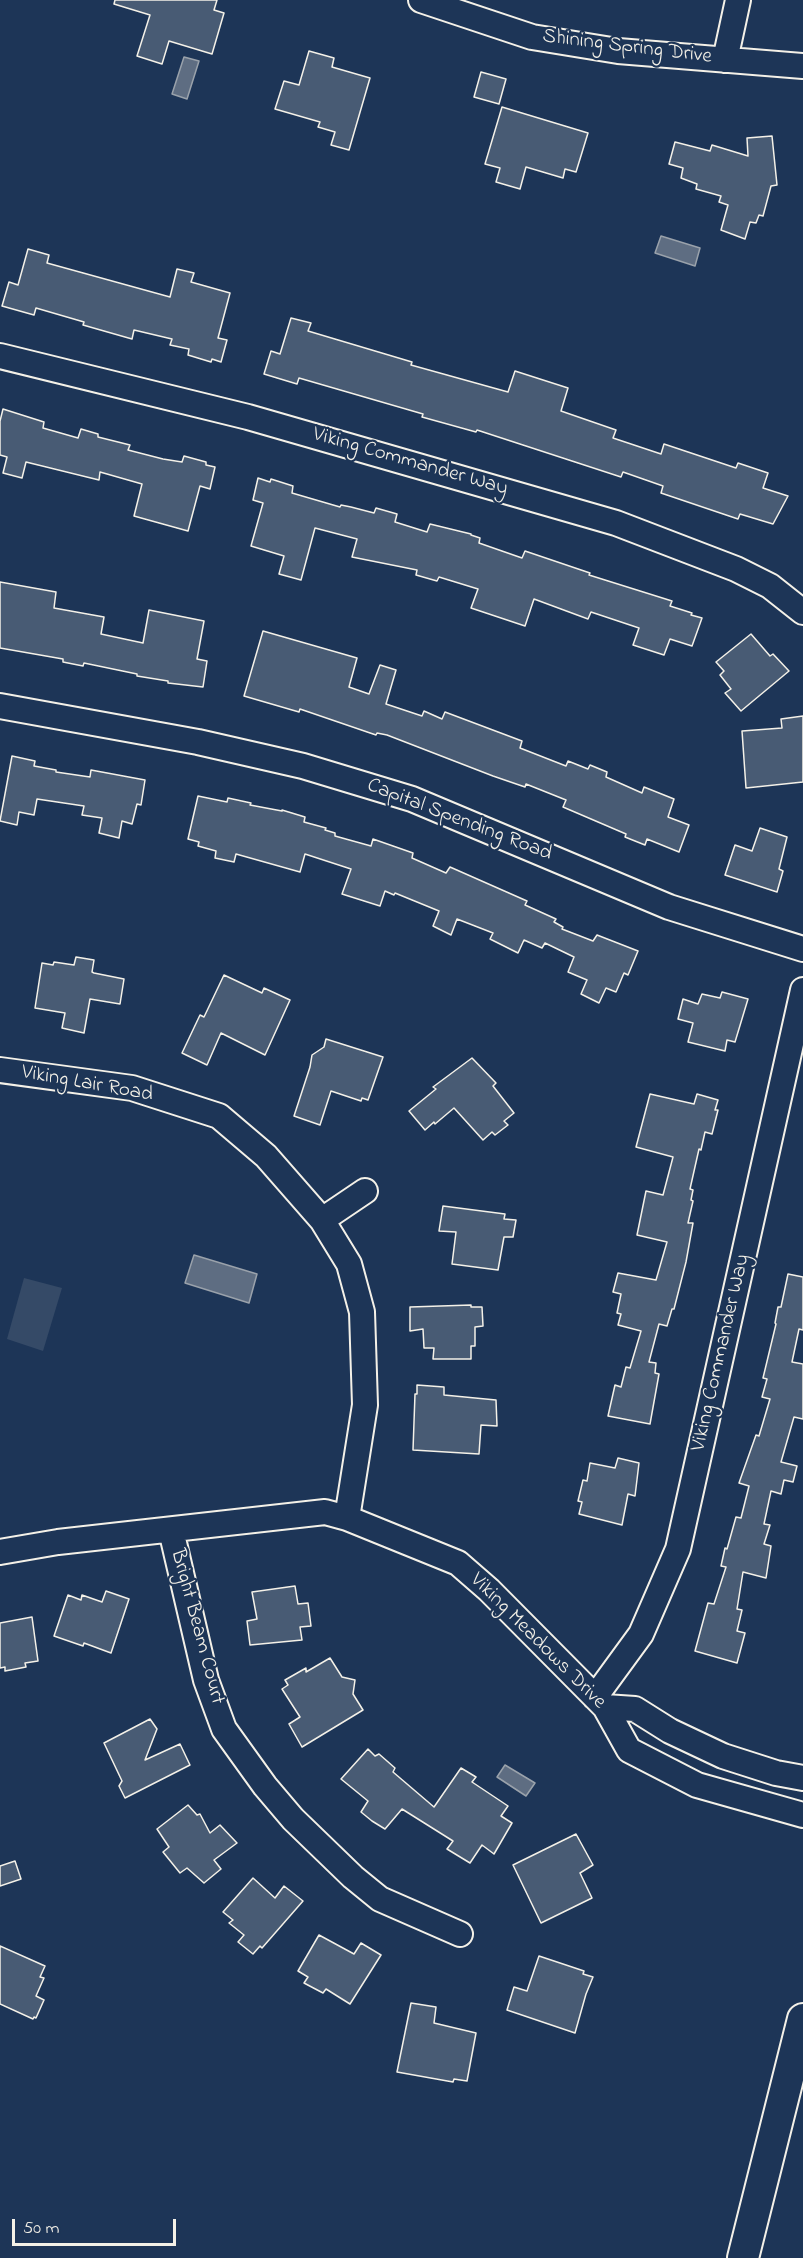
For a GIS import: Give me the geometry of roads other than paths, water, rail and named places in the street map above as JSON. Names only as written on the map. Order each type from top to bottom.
[{"type":"street","name":"Shining Spring Drive","points":[[421,0],[532,37],[618,51],[803,66]]},
{"type":"street","points":[[725,60],[738,0]]},
{"type":"street","name":"Viking Commander Way","points":[[0,356],[248,417],[616,523],[736,569],[770,586],[803,612]]},
{"type":"street","name":"Capital Spending Road","points":[[0,706],[198,742],[303,766],[412,799],[669,907],[803,949]]},
{"type":"street","name":"Viking Commander Way","points":[[600,1702],[641,1634],[678,1548],[803,990]]},
{"type":"street","name":"Viking Lair Road","points":[[0,1070],[132,1088],[219,1116],[266,1156],[322,1220],[349,1264],[362,1312],[365,1404],[347,1518]]},
{"type":"street","points":[[322,1220],[365,1191]]},
{"type":"street","name":"Viking Meadows Drive","points":[[0,1552],[58,1542],[325,1512],[347,1518],[458,1563],[489,1590],[600,1702],[629,1750],[698,1785],[803,1815]]},
{"type":"street","name":"Bright Beam Court","points":[[171,1530],[206,1680],[224,1729],[265,1786],[293,1819],[353,1877],[380,1899],[460,1935]]},
{"type":"street","points":[[600,1702],[635,1709],[669,1731],[723,1756],[776,1773],[803,1778]]},
{"type":"street","points":[[743,2258],[803,2019]]}]
